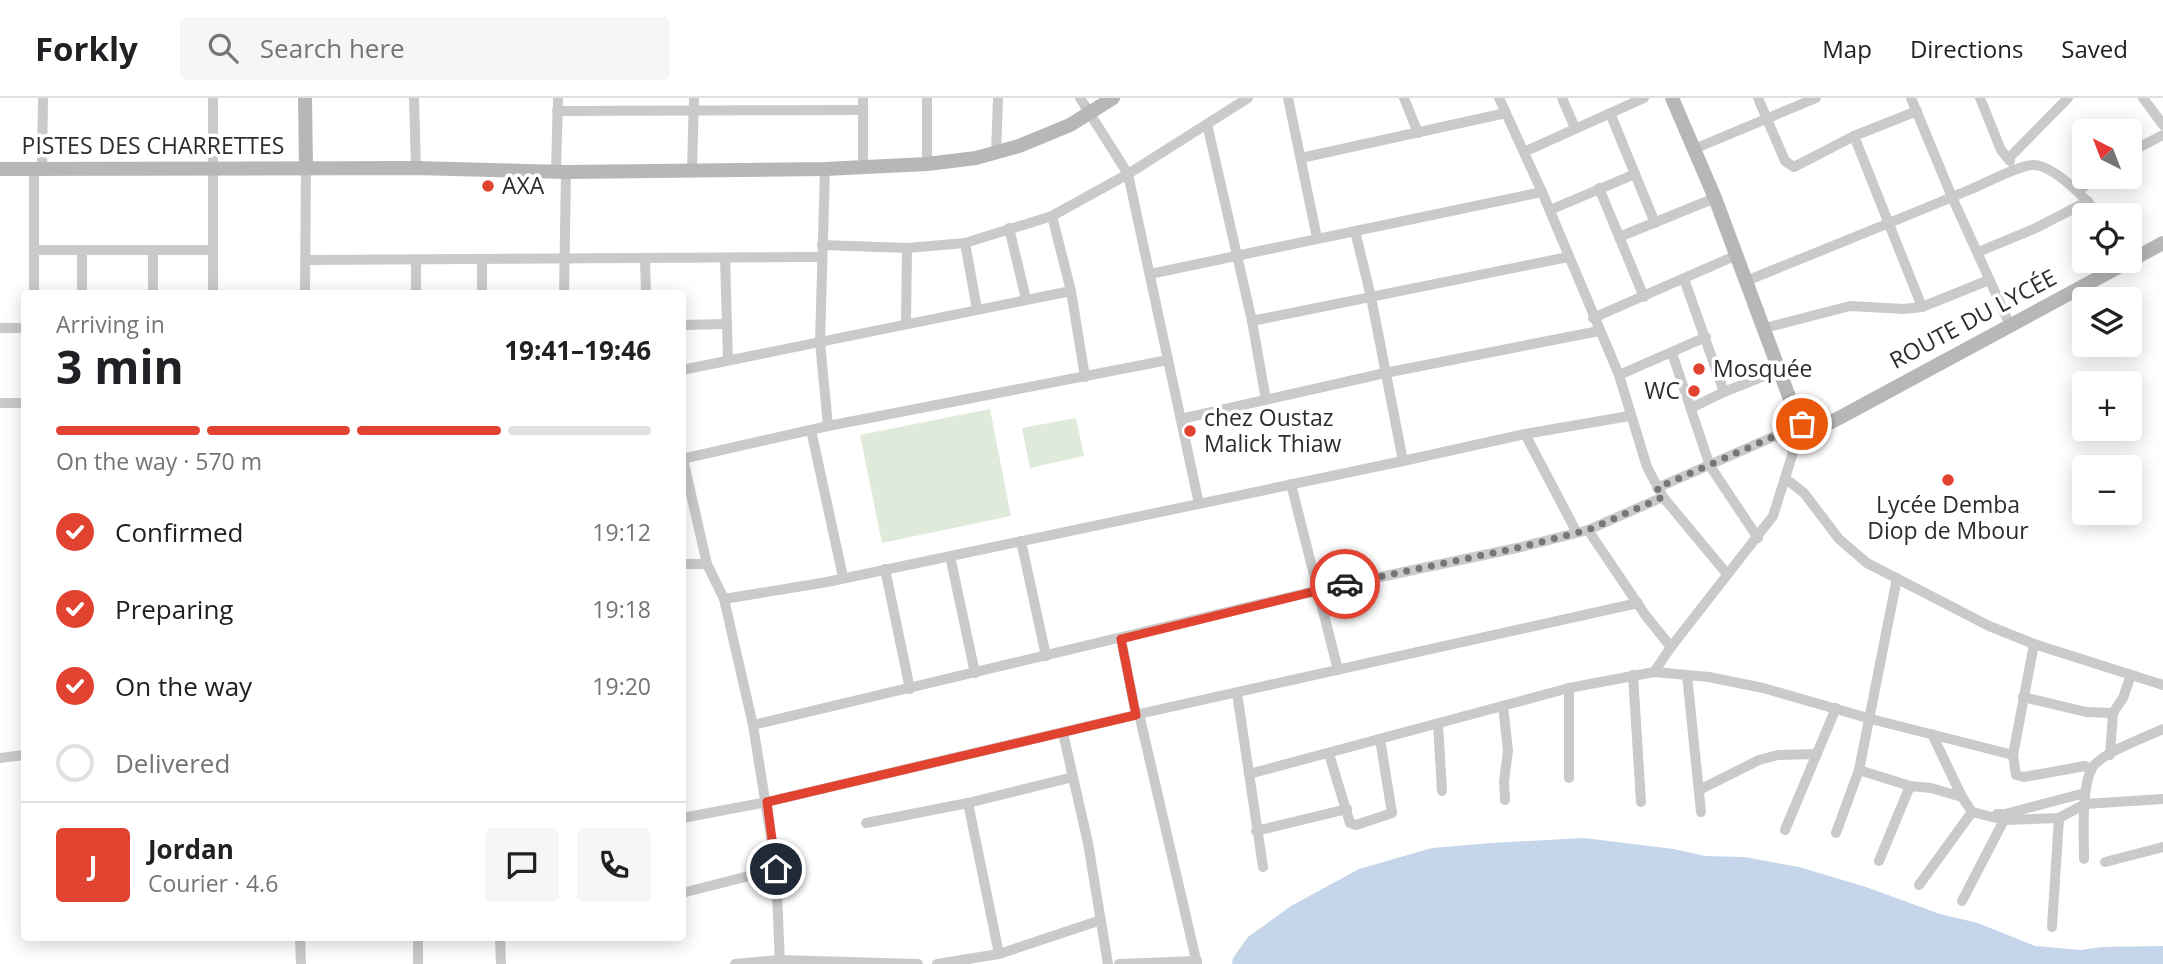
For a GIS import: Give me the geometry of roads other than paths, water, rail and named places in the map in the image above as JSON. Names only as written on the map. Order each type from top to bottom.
[{"type":"main road","points":[[306,98],[306,168]]},
{"type":"main road","name":"PISTES DES CHARRETTES","points":[[0,169],[416,168],[561,172],[825,169],[927,164],[996,154],[1070,125],[1112,98]]},
{"type":"main road","points":[[1672,98],[1715,198],[1794,410],[1802,424]]},
{"type":"main road","name":"ROUTE DU LYCÉE","points":[[2142,252],[2163,243]]},
{"type":"main road","name":"ROUTE DU LYCÉE","points":[[1802,424],[1829,423],[2102,273]]},
{"type":"street","points":[[34,290],[43,98]]},
{"type":"street","points":[[212,98],[213,290]]},
{"type":"street","points":[[414,98],[416,168]]},
{"type":"street","points":[[558,98],[564,290]]},
{"type":"street","points":[[692,169],[694,98]]},
{"type":"street","points":[[863,98],[863,166]]},
{"type":"street","points":[[927,98],[927,164]]},
{"type":"street","points":[[996,154],[998,98]]},
{"type":"street","points":[[1080,98],[1128,174],[1199,504]]},
{"type":"street","points":[[822,245],[907,248],[965,243],[1052,216],[1128,174],[1248,98]]},
{"type":"street","points":[[1287,98],[1317,238]]},
{"type":"street","points":[[1404,98],[1418,133]]},
{"type":"street","points":[[1499,98],[1550,210],[1619,375],[1629,416],[1647,467],[1660,493],[1727,574]]},
{"type":"street","points":[[1562,98],[1575,128]]},
{"type":"street","points":[[1524,152],[1644,98]]},
{"type":"street","points":[[1758,98],[1785,161],[1794,167],[1854,136],[1917,111]]},
{"type":"street","points":[[1694,149],[1816,98]]},
{"type":"street","points":[[1911,98],[1952,197],[2010,324]]},
{"type":"street","points":[[1980,98],[2001,150],[2008,159],[2020,166]]},
{"type":"street","points":[[2008,159],[2068,98]]},
{"type":"street","points":[[2143,98],[2163,125]]},
{"type":"street","points":[[557,111],[863,110]]},
{"type":"street","points":[[1301,158],[1506,113]]},
{"type":"street","points":[[1610,113],[1655,223]]},
{"type":"street","points":[[1207,124],[1252,321],[1266,400]]},
{"type":"street","points":[[2142,146],[2163,135]]},
{"type":"street","points":[[1854,136],[1922,307]]},
{"type":"street","points":[[1746,281],[1890,225],[2020,166],[2041,166],[2088,201],[2036,228],[1978,252]]},
{"type":"street","points":[[305,290],[306,168]]},
{"type":"street","points":[[825,169],[820,342],[828,426]]},
{"type":"street","points":[[1550,210],[1635,174]]},
{"type":"street","points":[[1599,188],[1644,297]]},
{"type":"street","points":[[1150,274],[1542,192]]},
{"type":"street","points":[[1619,237],[1715,198]]},
{"type":"street","points":[[1052,216],[1071,291],[1085,377]]},
{"type":"street","points":[[1009,228],[1026,299]]},
{"type":"street","points":[[1355,231],[1371,297],[1403,461]]},
{"type":"street","points":[[965,243],[977,309]]},
{"type":"street","points":[[906,323],[907,248]]},
{"type":"street","points":[[34,250],[213,250]]},
{"type":"street","points":[[82,250],[82,290]]},
{"type":"street","points":[[153,250],[153,290]]},
{"type":"street","points":[[1593,318],[1737,255]]},
{"type":"street","points":[[305,260],[822,257]]},
{"type":"street","points":[[1252,321],[1568,257]]},
{"type":"street","points":[[725,258],[728,360]]},
{"type":"street","points":[[645,259],[646,290]]},
{"type":"street","points":[[416,260],[416,290]]},
{"type":"street","points":[[482,260],[482,290]]},
{"type":"street","points":[[1684,279],[1724,392]]},
{"type":"street","points":[[1765,328],[1850,306],[1904,309],[1922,307],[1989,280]]},
{"type":"street","points":[[686,369],[1071,291]]},
{"type":"street","points":[[686,325],[727,324]]},
{"type":"street","points":[[0,328],[21,328]]},
{"type":"street","points":[[1181,419],[1385,373],[1599,331]]},
{"type":"street","points":[[1619,375],[1706,337]]},
{"type":"street","points":[[1672,353],[1710,466],[1758,538]]},
{"type":"street","points":[[686,458],[828,426],[1168,360]]},
{"type":"street","points":[[1691,408],[1779,370]]},
{"type":"street","points":[[0,403],[21,403]]},
{"type":"street","points":[[724,599],[950,556],[1525,434],[1629,416]]},
{"type":"street","points":[[753,725],[1319,590],[1517,548],[1588,530],[1710,466],[1802,424]]},
{"type":"street","points":[[1654,672],[1773,516],[1802,424]]},
{"type":"street","points":[[810,430],[843,577]]},
{"type":"street","points":[[1525,434],[1576,531]]},
{"type":"street","points":[[686,472],[707,564],[724,599],[753,725],[776,869],[779,962]]},
{"type":"street","points":[[1786,479],[1804,493],[1839,539],[1867,563],[1989,626],[2034,644],[2163,685]]},
{"type":"street","points":[[1291,484],[1338,670]]},
{"type":"street","points":[[1588,530],[1671,647]]},
{"type":"street","points":[[1021,541],[1046,656]]},
{"type":"street","points":[[950,556],[975,673]]},
{"type":"street","points":[[686,564],[707,564]]},
{"type":"street","points":[[885,569],[910,689]]},
{"type":"street","points":[[1836,833],[1859,770],[1897,578]]},
{"type":"street","points":[[686,817],[767,802],[1137,714],[1638,603]]},
{"type":"street","points":[[1119,964],[1197,963],[1121,639]]},
{"type":"street","points":[[2034,644],[2013,755],[2016,775],[2024,777],[2085,766],[2091,770]]},
{"type":"street","points":[[1249,775],[1569,688],[1654,672],[1709,677],[1763,688],[2013,755]]},
{"type":"street","points":[[1633,675],[1641,802]]},
{"type":"street","points":[[1687,675],[1701,812]]},
{"type":"street","points":[[2110,755],[2113,713],[2123,698],[2131,675]]},
{"type":"street","points":[[1569,688],[1569,778]]},
{"type":"street","points":[[1237,693],[1263,867]]},
{"type":"street","points":[[2023,697],[2086,712],[2113,713]]},
{"type":"street","points":[[1503,706],[1508,751],[1504,781],[1505,800]]},
{"type":"street","points":[[1785,830],[1836,708]]},
{"type":"street","points":[[1438,724],[1442,791]]},
{"type":"street","points":[[2084,859],[2085,799],[2091,770],[2110,755],[2163,729]]},
{"type":"street","points":[[1063,733],[1088,844],[1108,964]]},
{"type":"street","points":[[1931,734],[1972,812],[2005,814],[2085,799],[2163,799]]},
{"type":"street","points":[[1329,754],[1353,825],[1392,813],[1380,739]]},
{"type":"street","points":[[1699,790],[1759,760],[1778,755],[1817,754]]},
{"type":"street","points":[[0,758],[21,755]]},
{"type":"street","points":[[1859,770],[1910,786],[1931,788],[1962,797]]},
{"type":"street","points":[[866,823],[968,803],[1073,777]]},
{"type":"street","points":[[1879,861],[1910,786]]},
{"type":"street","points":[[1986,814],[2004,820],[2059,818],[2085,799]]},
{"type":"street","points":[[968,803],[999,954]]},
{"type":"street","points":[[1256,831],[1347,809]]},
{"type":"street","points":[[1919,885],[1972,812]]},
{"type":"street","points":[[2052,927],[2059,818]]},
{"type":"street","points":[[1962,901],[2004,820]]},
{"type":"street","points":[[2105,862],[2163,846]]},
{"type":"street","points":[[686,892],[776,869]]},
{"type":"street","points":[[937,964],[999,954],[1101,920]]},
{"type":"street","points":[[300,941],[301,964]]},
{"type":"street","points":[[418,941],[418,964]]},
{"type":"street","points":[[500,941],[500,964]]},
{"type":"street","points":[[735,964],[918,964]]},
{"type":"water","points":[[1584,838],[1674,849],[1705,856],[1744,857],[1799,867],[1866,887],[1940,914],[1978,923],[2035,946],[2081,950],[2163,946],[2163,964],[1232,964],[1233,958],[1248,937],[1291,906],[1359,869],[1432,848]]},
{"type":"place","name":"AXA","points":[[488,186]]},
{"type":"place","name":"Mosquée","points":[[1699,369]]},
{"type":"place","name":"WC","points":[[1694,391]]},
{"type":"place","name":"chez Oustaz Malick Thiaw","points":[[1190,431]]},
{"type":"place","name":"Lycée Demba Diop de Mbour","points":[[1948,480]]}]
